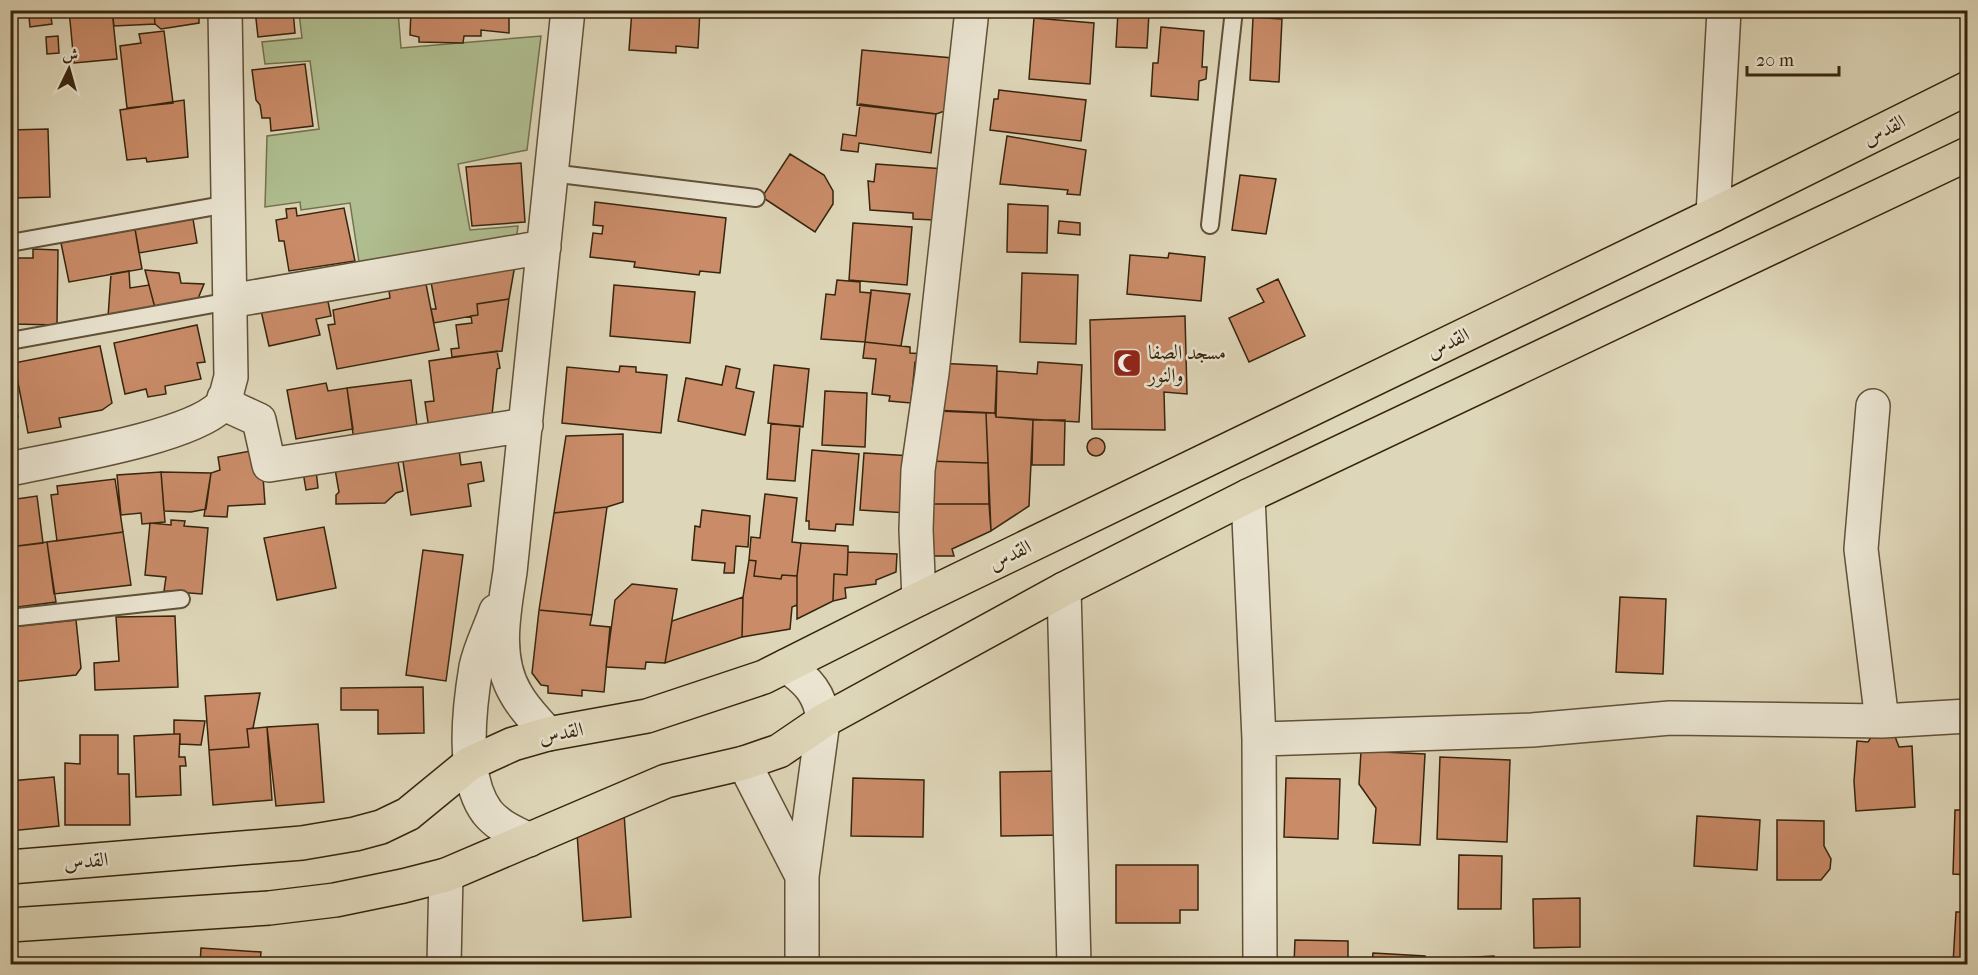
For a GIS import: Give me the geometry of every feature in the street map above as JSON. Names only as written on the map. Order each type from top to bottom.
[{"type":"main road","name":"القدس","points":[[10,867],[302,843],[355,834],[381,827],[408,814],[469,764],[513,744],[548,734],[647,716],[764,677],[919,599],[1713,215],[1968,88]]},
{"type":"main road","points":[[10,925],[269,908],[335,900],[446,875],[666,781],[744,763],[778,751],[823,720],[1064,589],[1248,496],[1968,154]]},
{"type":"street","points":[[10,469],[172,432],[200,421],[222,405],[231,377],[225,10]]},
{"type":"street","points":[[548,734],[515,694],[509,678],[502,625],[526,425],[568,10]]},
{"type":"street","points":[[919,599],[916,530],[918,470],[932,373],[972,10]]},
{"type":"street","points":[[1713,215],[1724,10]]},
{"type":"street","points":[[230,301],[544,247]]},
{"type":"street","points":[[224,398],[235,409],[259,420],[269,465],[526,425]]},
{"type":"street","points":[[1873,406],[1861,549],[1882,721]]},
{"type":"street","points":[[1248,496],[1259,739],[1260,964]]},
{"type":"street","points":[[510,572],[477,666],[469,764],[481,802],[488,814],[500,825],[529,840]]},
{"type":"street","points":[[1064,589],[1074,964]]},
{"type":"street","points":[[786,666],[809,684],[819,698],[823,720],[802,876],[802,964]]},
{"type":"street","points":[[1259,739],[1532,730],[1670,718],[1882,721],[1968,716]]},
{"type":"street","points":[[744,763],[802,876]]},
{"type":"street","points":[[444,964],[446,875]]},
{"type":"lane","points":[[1210,225],[1234,10]]},
{"type":"lane","points":[[551,173],[756,198]]},
{"type":"lane","points":[[10,243],[228,204]]},
{"type":"lane","points":[[10,340],[230,301]]},
{"type":"lane","points":[[10,618],[181,599]]},
{"type":"green space","points":[[327,10],[398,11],[401,48],[541,36],[527,150],[458,164],[470,230],[518,226],[515,247],[361,275],[350,203],[301,210],[300,202],[265,207],[267,136],[319,129],[310,61],[265,64],[262,42],[302,38],[299,13]]},
{"type":"building","points":[[10,10],[13,10],[17,56],[10,57]]},
{"type":"building","points":[[25,10],[50,10],[52,24],[30,27],[29,17]]},
{"type":"building","points":[[50,10],[69,10],[70,15],[51,16]]},
{"type":"building","points":[[69,10],[112,10],[117,59],[74,63]]},
{"type":"building","points":[[112,10],[154,10],[155,24],[114,26]]},
{"type":"building","points":[[154,10],[199,10],[199,23],[161,29],[155,24]]},
{"type":"building","points":[[255,10],[293,10],[295,33],[258,37]]},
{"type":"building","points":[[411,10],[523,10],[523,16],[509,15],[509,33],[481,30],[481,36],[464,36],[463,43],[419,42],[419,37],[410,35]]},
{"type":"building","points":[[632,10],[700,10],[698,48],[676,46],[676,53],[629,50]]},
{"type":"building","points":[[1118,12],[1149,13],[1147,48],[1116,47]]},
{"type":"building","points":[[1253,17],[1282,19],[1279,82],[1250,80]]},
{"type":"building","points":[[1034,18],[1094,23],[1090,84],[1029,79]]},
{"type":"building","points":[[1161,27],[1204,31],[1202,67],[1207,67],[1206,79],[1199,81],[1198,100],[1151,96],[1153,63],[1158,63]]},
{"type":"building","points":[[164,31],[173,103],[127,108],[120,46],[141,43],[139,34]]},
{"type":"building","points":[[58,36],[59,53],[47,54],[46,37]]},
{"type":"building","points":[[862,50],[953,58],[948,110],[936,114],[857,105]]},
{"type":"building","points":[[305,64],[313,126],[271,131],[270,118],[262,118],[260,105],[256,100],[252,70]]},
{"type":"building","points":[[999,90],[1086,100],[1081,141],[990,130],[994,99],[998,99]]},
{"type":"building","points":[[184,100],[188,157],[147,162],[146,158],[127,160],[120,110]]},
{"type":"building","points":[[860,104],[936,114],[931,153],[859,143],[858,152],[841,150],[843,134],[856,136]]},
{"type":"building","points":[[48,129],[50,197],[14,198],[15,236],[10,236],[10,130]]},
{"type":"building","points":[[1007,136],[1086,150],[1080,195],[1067,194],[1068,190],[1000,184]]},
{"type":"building","points":[[790,154],[824,175],[833,191],[833,204],[815,232],[762,197]]},
{"type":"building","points":[[521,163],[525,222],[472,226],[466,167]]},
{"type":"building","points":[[876,164],[945,169],[935,220],[913,219],[913,213],[870,210],[868,181],[874,182]]},
{"type":"building","points":[[1240,175],[1276,179],[1266,234],[1232,230]]},
{"type":"building","points":[[595,202],[726,218],[720,273],[700,271],[699,275],[634,267],[635,262],[590,257],[593,233],[602,234],[603,226],[593,225]]},
{"type":"building","points":[[1008,204],[1048,206],[1047,253],[1007,252]]},
{"type":"building","points":[[296,208],[297,216],[344,208],[355,261],[289,271],[284,241],[279,241],[276,220],[287,218],[286,209]]},
{"type":"building","points":[[193,219],[197,243],[139,253],[135,229]]},
{"type":"building","points":[[1059,221],[1080,223],[1080,235],[1058,233]]},
{"type":"building","points":[[853,223],[912,227],[907,285],[849,280]]},
{"type":"building","points":[[135,229],[142,269],[69,282],[61,243]]},
{"type":"building","points":[[33,249],[58,250],[57,325],[13,324],[14,258],[33,258]]},
{"type":"building","points":[[1169,253],[1205,257],[1201,301],[1127,294],[1130,255],[1168,258]]},
{"type":"building","points":[[516,259],[509,299],[477,304],[478,315],[434,323],[431,309],[436,309],[431,282]]},
{"type":"building","points":[[145,270],[179,273],[181,283],[204,284],[197,301],[155,308]]},
{"type":"building","points":[[129,271],[130,288],[149,285],[155,308],[108,317],[111,274]]},
{"type":"building","points":[[1022,273],[1078,275],[1076,344],[1020,342]]},
{"type":"building","points":[[1278,279],[1305,336],[1249,362],[1229,318],[1264,302],[1257,289]]},
{"type":"building","points":[[837,280],[860,282],[860,292],[871,293],[865,342],[821,339],[826,294],[835,295]]},
{"type":"building","points":[[426,284],[439,350],[337,369],[328,325],[335,324],[333,310],[390,298],[389,291]]},
{"type":"building","points":[[614,285],[695,292],[690,343],[610,336]]},
{"type":"building","points":[[871,290],[910,294],[901,346],[865,342]]},
{"type":"building","points":[[326,292],[331,316],[316,319],[320,335],[269,346],[260,306]]},
{"type":"building","points":[[509,299],[502,351],[452,357],[451,349],[459,348],[456,325],[472,323],[471,316],[478,315],[477,304]]},
{"type":"building","points":[[1185,316],[1187,394],[1164,392],[1165,430],[1092,429],[1090,320]]},
{"type":"building","points":[[197,325],[205,362],[197,363],[201,379],[165,386],[166,394],[148,397],[146,389],[125,394],[114,343]]},
{"type":"building","points":[[865,342],[910,347],[910,353],[926,354],[925,362],[915,362],[911,403],[889,401],[890,396],[872,394],[876,359],[863,358]]},
{"type":"building","points":[[100,346],[112,403],[102,410],[59,418],[61,427],[28,433],[14,363]]},
{"type":"building","points":[[497,351],[500,368],[497,369],[491,424],[429,429],[425,402],[434,401],[429,361]]},
{"type":"building","points":[[1038,362],[1082,365],[1079,422],[996,417],[997,371],[1037,374]]},
{"type":"building","points":[[936,363],[997,366],[995,413],[934,410]]},
{"type":"building","points":[[774,365],[809,369],[803,427],[768,423]]},
{"type":"building","points":[[620,366],[636,367],[636,372],[667,375],[661,433],[562,423],[567,367],[619,372]]},
{"type":"building","points":[[726,366],[740,369],[736,388],[754,392],[745,435],[678,421],[686,378],[722,385]]},
{"type":"building","points":[[10,372],[18,417],[10,418]]},
{"type":"building","points":[[411,380],[419,441],[355,449],[347,388]]},
{"type":"building","points":[[326,383],[328,391],[347,388],[353,429],[296,439],[287,390]]},
{"type":"building","points":[[825,391],[867,393],[865,447],[822,445]]},
{"type":"building","points":[[937,411],[986,413],[988,463],[928,461]]},
{"type":"building","points":[[986,413],[995,413],[996,417],[1033,420],[1029,506],[991,531]]},
{"type":"building","points":[[1033,420],[1065,420],[1064,465],[1032,465]]},
{"type":"building","points":[[771,424],[800,426],[795,481],[767,479]]},
{"type":"building","points":[[623,434],[623,502],[607,507],[554,513],[566,436]]},
{"type":"building","points":[[1096,438],[1104,443],[1105,447],[1100,455],[1096,456],[1088,451],[1087,447],[1092,439]]},
{"type":"building","points":[[401,448],[459,450],[461,465],[481,462],[484,481],[468,484],[471,506],[411,515]]},
{"type":"building","points":[[261,449],[265,504],[228,506],[227,517],[204,516],[211,473],[220,470],[218,457]]},
{"type":"building","points":[[812,450],[859,454],[853,525],[836,524],[835,531],[809,529],[809,521],[806,521]]},
{"type":"building","points":[[864,453],[912,456],[908,513],[860,510]]},
{"type":"building","points":[[397,456],[403,491],[396,493],[385,503],[336,504],[336,495],[339,492],[335,469]]},
{"type":"building","points":[[928,461],[988,463],[989,504],[923,504]]},
{"type":"building","points":[[316,470],[318,488],[306,490],[303,472]]},
{"type":"building","points":[[161,472],[165,522],[142,524],[141,513],[121,515],[117,475]]},
{"type":"building","points":[[161,472],[211,473],[206,509],[191,512],[164,511]]},
{"type":"building","points":[[115,479],[123,532],[57,541],[51,495],[58,494],[57,486]]},
{"type":"building","points":[[765,494],[797,498],[792,542],[801,543],[797,576],[782,575],[781,579],[754,576],[756,561],[749,560],[751,537],[760,538]]},
{"type":"building","points":[[37,496],[43,543],[10,547],[10,500]]},
{"type":"building","points":[[923,504],[989,504],[991,531],[952,549],[954,556],[932,556]]},
{"type":"building","points":[[607,507],[592,615],[539,610],[554,513]]},
{"type":"building","points":[[702,510],[750,516],[748,547],[736,546],[734,573],[724,573],[725,563],[692,560],[695,526],[700,527]]},
{"type":"building","points":[[171,520],[185,521],[184,526],[208,528],[202,594],[164,591],[166,577],[145,575],[150,523],[171,525]]},
{"type":"building","points":[[324,527],[336,588],[277,600],[264,538]]},
{"type":"building","points":[[123,532],[131,585],[54,594],[47,542]]},
{"type":"building","points":[[47,542],[56,602],[10,608],[10,547]]},
{"type":"building","points":[[801,543],[848,546],[847,575],[834,574],[833,601],[797,619],[797,576]]},
{"type":"building","points":[[423,550],[463,555],[446,681],[406,675]]},
{"type":"building","points":[[848,552],[897,554],[896,572],[876,580],[876,584],[845,588],[846,598],[833,601],[834,574],[847,575]]},
{"type":"building","points":[[749,560],[756,561],[754,576],[781,579],[782,575],[797,576],[797,605],[792,607],[790,629],[742,637],[743,597]]},
{"type":"building","points":[[632,584],[677,589],[665,663],[646,662],[645,669],[606,667],[615,600]]},
{"type":"building","points":[[743,597],[742,637],[665,663],[672,621]]},
{"type":"building","points":[[1620,597],[1666,599],[1663,674],[1616,672]]},
{"type":"building","points":[[539,610],[592,615],[590,625],[610,627],[604,692],[582,690],[582,696],[548,693],[548,686],[541,685],[532,673]]},
{"type":"building","points":[[175,616],[178,687],[95,690],[94,663],[119,661],[116,617]]},
{"type":"building","points":[[76,620],[81,668],[76,675],[10,682],[10,627]]},
{"type":"building","points":[[423,687],[424,733],[378,734],[378,710],[341,710],[341,688]]},
{"type":"building","points":[[260,693],[253,728],[247,729],[249,747],[209,750],[205,696]]},
{"type":"building","points":[[174,720],[205,721],[201,745],[180,744],[180,734],[174,734]]},
{"type":"building","points":[[318,724],[324,802],[276,806],[267,727]]},
{"type":"building","points":[[267,727],[272,800],[213,805],[209,750],[249,747],[247,729]]},
{"type":"building","points":[[1874,733],[1894,734],[1899,747],[1912,746],[1915,807],[1856,811],[1854,781],[1857,741],[1868,742]]},
{"type":"building","points":[[180,734],[179,757],[185,757],[186,766],[180,766],[181,795],[136,797],[134,736]]},
{"type":"building","points":[[80,735],[118,735],[118,774],[129,774],[130,825],[65,825],[65,763],[80,764]]},
{"type":"building","points":[[1361,751],[1425,754],[1420,845],[1373,843],[1376,808],[1359,784]]},
{"type":"building","points":[[1440,757],[1510,760],[1507,842],[1437,839]]},
{"type":"building","points":[[1058,771],[1060,835],[1001,836],[1000,772]]},
{"type":"building","points":[[54,777],[59,826],[10,831],[10,781]]},
{"type":"building","points":[[853,778],[924,780],[923,837],[851,836]]},
{"type":"building","points":[[1286,778],[1340,779],[1338,839],[1284,837]]},
{"type":"building","points":[[1955,810],[1968,810],[1968,875],[1953,874]]},
{"type":"building","points":[[624,813],[631,917],[583,921],[577,833]]},
{"type":"building","points":[[1697,816],[1760,820],[1757,870],[1694,866]]},
{"type":"building","points":[[1777,820],[1824,821],[1824,846],[1831,859],[1830,869],[1821,880],[1777,880]]},
{"type":"building","points":[[1459,855],[1502,856],[1501,909],[1458,909]]},
{"type":"building","points":[[1116,865],[1198,865],[1198,910],[1180,910],[1180,923],[1116,923]]},
{"type":"building","points":[[1580,898],[1580,947],[1534,948],[1533,899]]},
{"type":"building","points":[[1956,912],[1968,912],[1968,964],[1953,964]]},
{"type":"building","points":[[1295,940],[1348,941],[1348,964],[1294,964]]},
{"type":"building","points":[[201,948],[261,952],[260,964],[200,964]]},
{"type":"building","points":[[1373,953],[1425,956],[1425,964],[1372,964]]},
{"type":"building","points":[[1494,956],[1495,964],[1438,964],[1438,959]]},
{"type":"place","name":"مسجد الصفا والنور","points":[[1127,363]]}]
